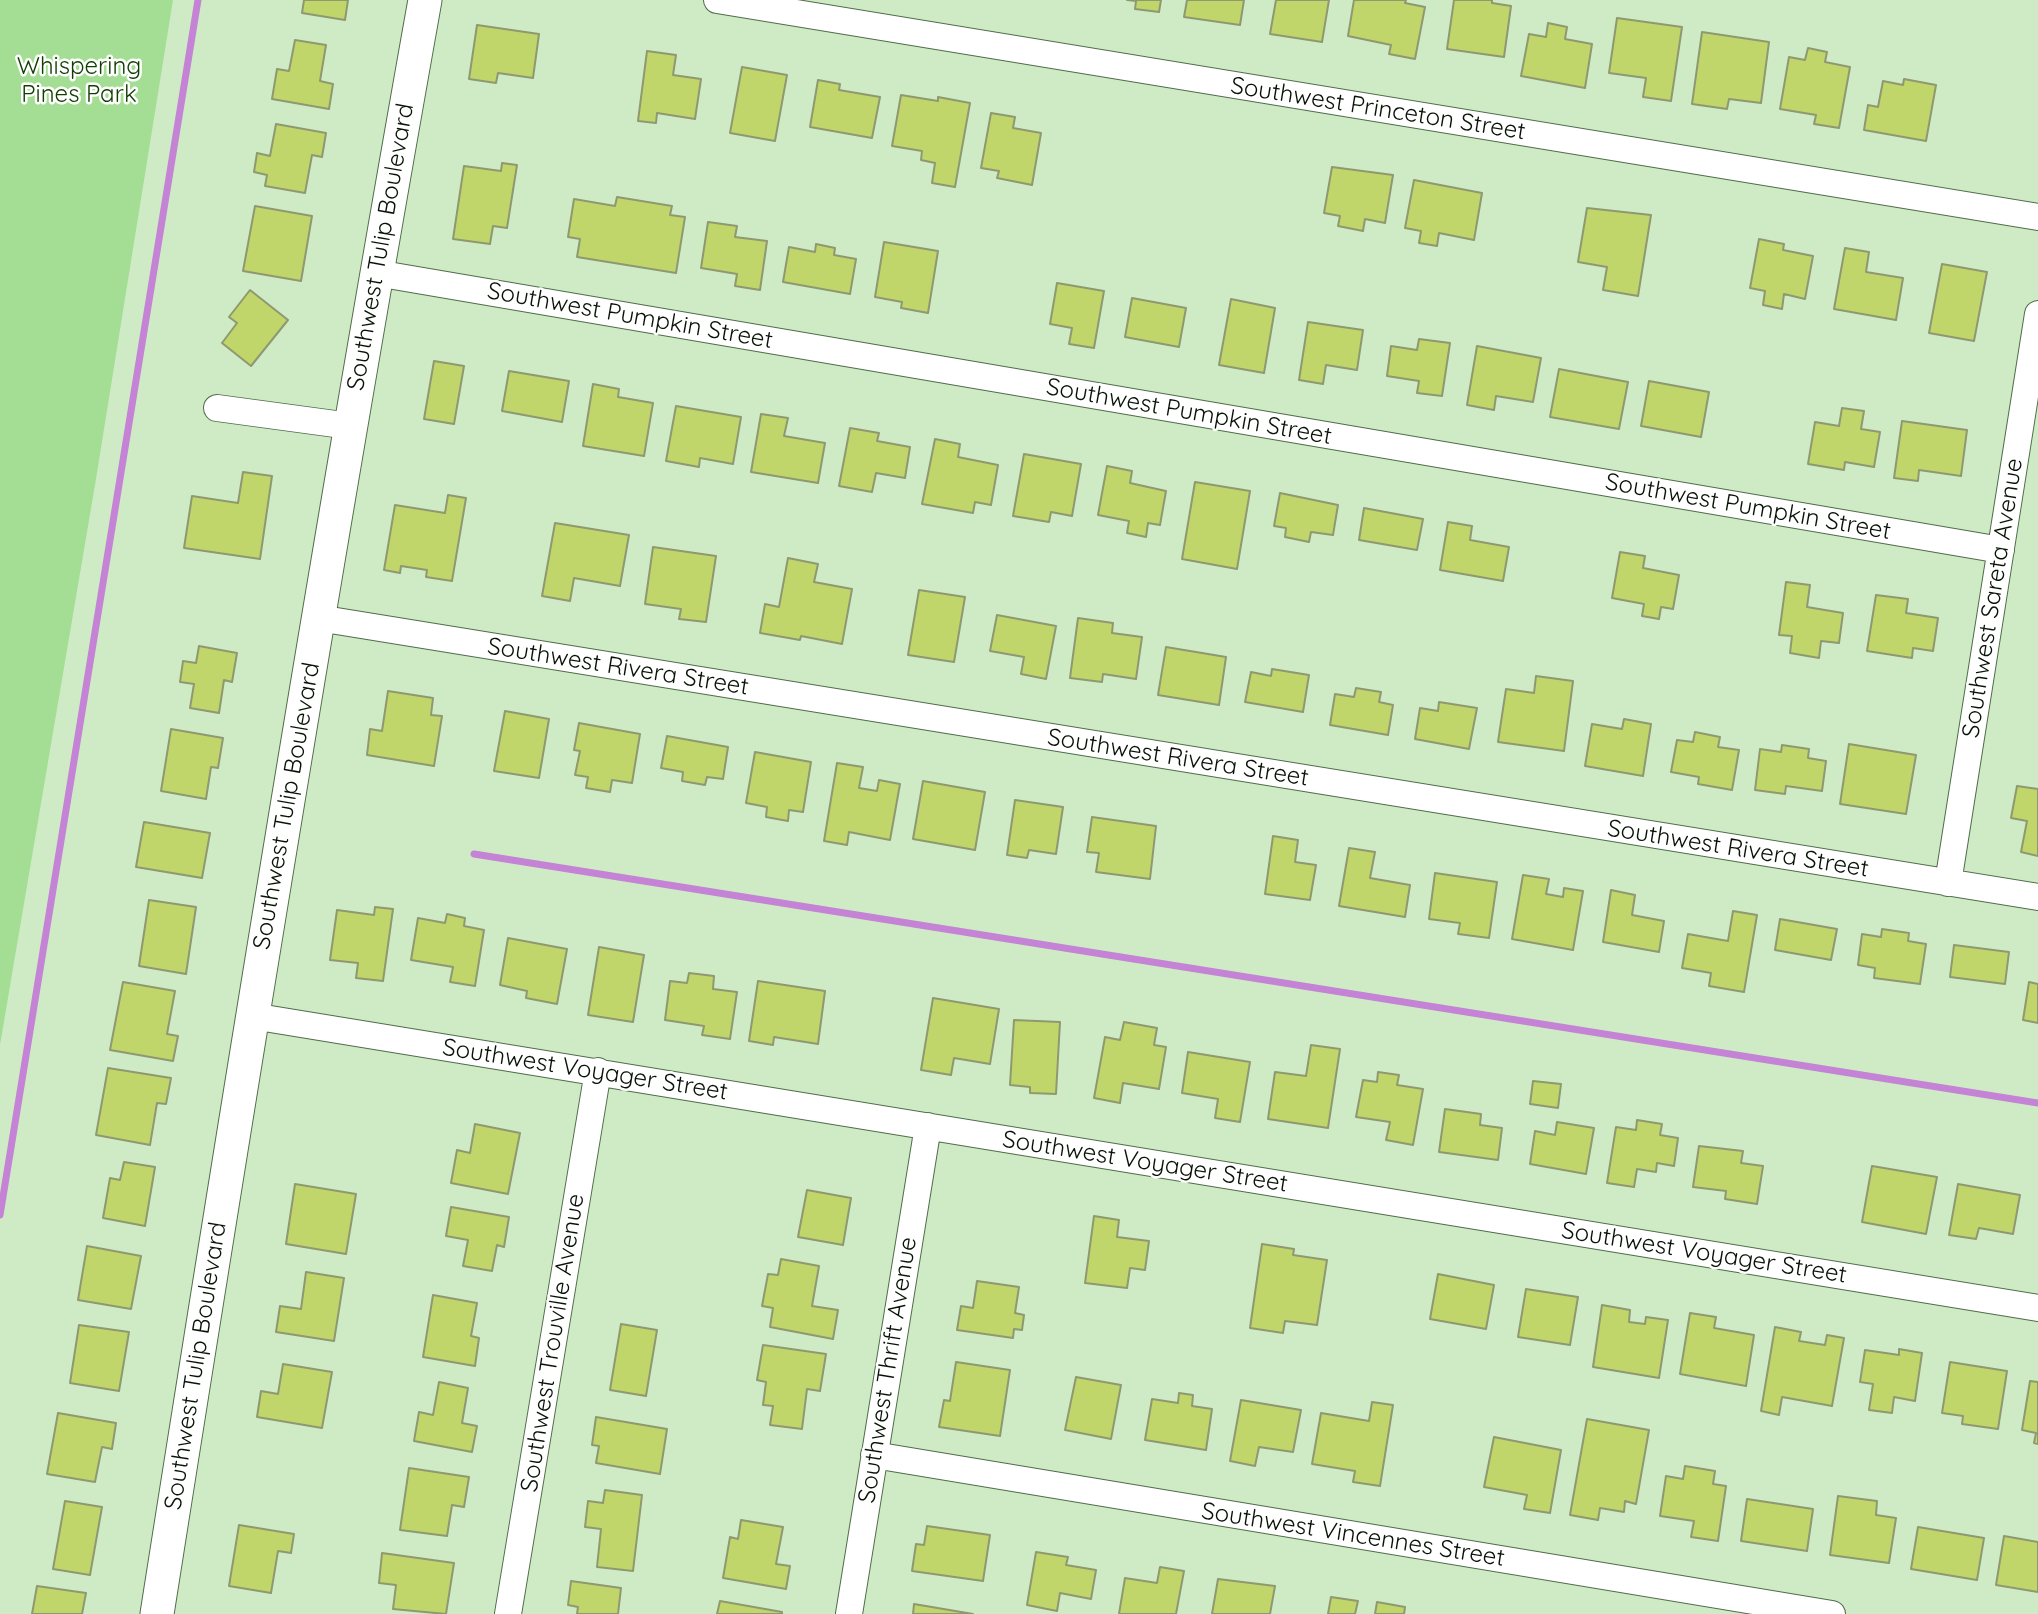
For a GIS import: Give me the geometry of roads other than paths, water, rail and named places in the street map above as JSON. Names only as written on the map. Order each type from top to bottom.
[{"type":"street","name":"Southwest Tulip Boulevard","points":[[157,1614],[251,1016],[376,273],[425,0]]},
{"type":"street","name":"Southwest Princeton Street","points":[[717,0],[2038,217]]},
{"type":"street","name":"Southwest Pumpkin Street","points":[[376,273],[2001,550]]},
{"type":"street","name":"Southwest Sareta Avenue","points":[[1948,883],[2038,314]]},
{"type":"street","points":[[218,408],[350,426]]},
{"type":"street","name":"Southwest Rivera Street","points":[[318,618],[2038,897]]},
{"type":"street","name":"Southwest Voyager Street","points":[[251,1016],[2038,1308]]},
{"type":"street","name":"Southwest Trouville Avenue","points":[[508,1614],[598,1071]]},
{"type":"street","name":"Southwest Thrift Avenue","points":[[849,1614],[928,1126]]},
{"type":"street","name":"Southwest Vincennes Street","points":[[874,1455],[1832,1614]]},
{"type":"waterway","points":[[0,1215],[198,0]]},
{"type":"waterway","points":[[474,854],[2038,1103]]},
{"type":"park label","name":"Whispering Pines Park","points":[[79,81]]}]
